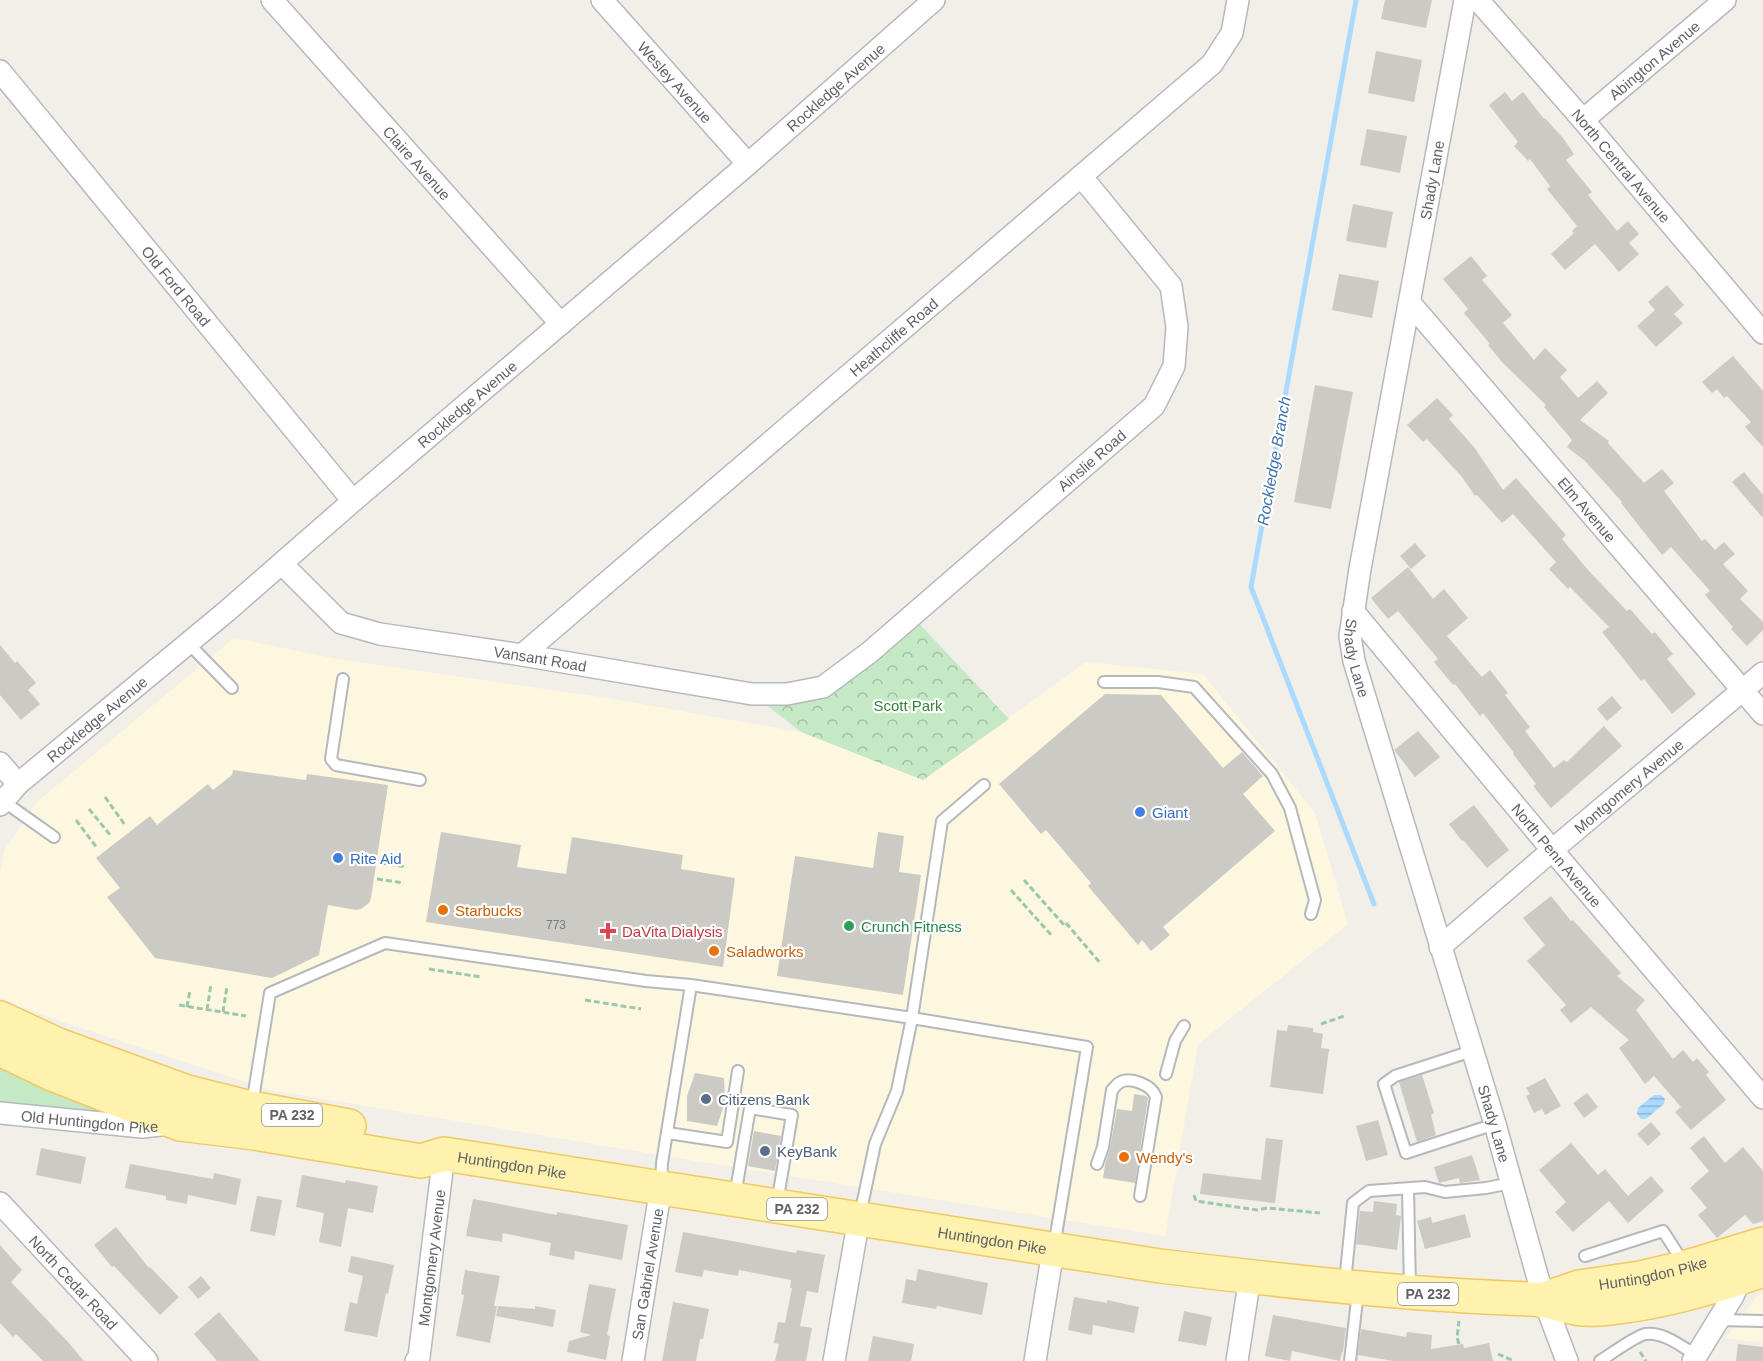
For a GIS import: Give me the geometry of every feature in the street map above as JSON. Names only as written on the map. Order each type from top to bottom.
[{"type":"main road","name":"Huntingdon Pike","points":[[0,1018],[58,1045],[187,1092],[252,1108],[425,1140],[444,1155]]},
{"type":"main road","name":"Huntingdon Pike","points":[[0,1049],[52,1074],[180,1124],[254,1133],[421,1161],[444,1155],[1160,1266],[1463,1297],[1544,1300],[1581,1309],[1648,1303],[1752,1274]]},
{"type":"main road","name":"Huntingdon Pike","points":[[1544,1300],[1579,1287],[1640,1278],[1687,1267],[1763,1244]]},
{"type":"street","name":"Claire Avenue","points":[[272,0],[561,324]]},
{"type":"street","name":"Wesley Avenue","points":[[602,0],[748,164]]},
{"type":"street","name":"Rockledge Avenue","points":[[2,803],[18,784],[282,564],[748,164],[934,0]]},
{"type":"street","name":"Heathcliffe Road","points":[[522,655],[1212,64],[1232,33],[1238,0]]},
{"type":"street","name":"Shady Lane","points":[[1466,0],[1350,636],[1354,661],[1495,1124],[1544,1300],[1567,1361]]},
{"type":"street","name":"North Central Avenue","points":[[1478,0],[1763,333]]},
{"type":"street","name":"Abington Avenue","points":[[1583,120],[1725,0]]},
{"type":"street","name":"Old Ford Road","points":[[0,71],[353,501]]},
{"type":"street","name":"Ainslie Road","points":[[823,687],[870,652],[1154,406],[1174,366],[1177,327],[1171,286],[1081,176]]},
{"type":"street","name":"Elm Avenue","points":[[1410,303],[1763,714]]},
{"type":"street","name":"Vansant Road","points":[[282,564],[341,623],[380,634],[522,655],[752,694],[787,694],[823,687]]},
{"type":"street","name":"North Penn Avenue","points":[[1353,611],[1763,1098]]},
{"type":"street","name":"Montgomery Avenue","points":[[1440,947],[1763,673]]},
{"type":"street","points":[[0,763],[18,784]]},
{"type":"street","name":"Old Huntingdon Pike","points":[[0,1113],[142,1127],[180,1124]]},
{"type":"street","name":"Montgomery Avenue","points":[[416,1361],[419,1357],[444,1155]]},
{"type":"street","name":"San Gabriel Avenue","points":[[633,1361],[661,1187]]},
{"type":"street","name":"North Cedar Road","points":[[0,1203],[147,1361]]},
{"type":"street","points":[[834,1361],[859,1218]]},
{"type":"street","points":[[1035,1361],[1053,1251]]},
{"type":"street","points":[[1695,1358],[1733,1296],[1752,1274]]},
{"type":"street","points":[[1236,1361],[1251,1277]]},
{"type":"street","points":[[1552,1361],[1557,1338]]},
{"type":"lane","points":[[188,643],[232,688]]},
{"type":"lane","points":[[344,679],[331,759],[336,765],[420,780]]},
{"type":"lane","points":[[1104,682],[1158,682],[1194,687],[1272,774],[1290,808],[1316,900],[1311,914]]},
{"type":"lane","points":[[859,1218],[875,1144],[897,1091],[912,1018],[942,821],[984,785]]},
{"type":"lane","points":[[2,803],[54,837]]},
{"type":"lane","points":[[252,1108],[270,993],[385,943],[646,981],[691,985],[1087,1047],[1053,1251]]},
{"type":"lane","points":[[661,1187],[662,1163],[691,985]]},
{"type":"lane","points":[[1166,1074],[1175,1041],[1184,1026]]},
{"type":"lane","points":[[1472,1051],[1395,1076],[1384,1084],[1406,1153],[1495,1124]]},
{"type":"lane","points":[[668,1132],[727,1142],[738,1071]]},
{"type":"lane","points":[[1097,1164],[1103,1147],[1112,1090],[1117,1084],[1125,1081],[1146,1085],[1154,1090],[1156,1097],[1140,1196]]},
{"type":"lane","points":[[735,1199],[750,1108],[792,1115],[777,1206]]},
{"type":"lane","points":[[1350,1361],[1353,1203],[1369,1191],[1425,1187],[1445,1192],[1511,1183]]},
{"type":"lane","points":[[1408,1189],[1410,1292]]},
{"type":"lane","points":[[1585,1256],[1663,1231],[1687,1267]]},
{"type":"lane","points":[[1718,1320],[1763,1321]]},
{"type":"lane","points":[[1600,1361],[1642,1335],[1651,1334],[1670,1340],[1695,1358]]},
{"type":"path","points":[[105,797],[125,825]]},
{"type":"path","points":[[89,809],[111,836]]},
{"type":"path","points":[[76,820],[98,848]]},
{"type":"path","points":[[380,863],[407,867]]},
{"type":"path","points":[[377,879],[405,883]]},
{"type":"path","points":[[1024,880],[1101,964]]},
{"type":"path","points":[[1011,890],[1052,936]]},
{"type":"path","points":[[429,969],[481,977]]},
{"type":"path","points":[[207,1010],[211,984]]},
{"type":"path","points":[[223,1012],[227,986]]},
{"type":"path","points":[[188,1007],[190,990]]},
{"type":"path","points":[[585,1000],[641,1009]]},
{"type":"path","points":[[179,1005],[246,1016]]},
{"type":"path","points":[[1321,1024],[1344,1016]]},
{"type":"path","points":[[1194,1194],[1196,1201],[1257,1210],[1267,1208],[1320,1213]]},
{"type":"path","points":[[1459,1321],[1457,1338],[1459,1344]]},
{"type":"path","points":[[1640,1352],[1646,1361]]},
{"type":"path","points":[[1498,1354],[1514,1361]]},
{"type":"shaded area","points":[[234,638],[337,659],[607,698],[801,732],[923,780],[1086,662],[1203,674],[1315,813],[1348,924],[1198,1044],[1165,1236],[270,1090],[63,1022],[0,998],[0,872],[4,851],[37,802]]},
{"type":"shaded area","points":[[1763,1293],[1763,1343],[1726,1338],[1758,1295]]},
{"type":"green space","name":"Scott Park","points":[[911,615],[1009,719],[923,780],[801,732],[752,694],[823,687]]},
{"type":"green space","points":[[0,1067],[119,1118],[58,1108],[0,1103]]},
{"type":"water","points":[[1654,1095],[1661,1095],[1665,1099],[1664,1104],[1646,1119],[1641,1119],[1637,1114],[1638,1108]]},
{"type":"building","points":[[1385,0],[1432,0],[1426,28],[1381,19]]},
{"type":"building","points":[[1376,51],[1422,60],[1414,102],[1368,93]]},
{"type":"building","points":[[1505,92],[1512,101],[1523,92],[1544,119],[1563,138],[1574,154],[1566,160],[1592,192],[1588,195],[1617,231],[1628,221],[1639,234],[1629,243],[1639,254],[1619,272],[1595,244],[1565,270],[1551,254],[1574,233],[1572,231],[1577,226],[1547,189],[1550,186],[1530,159],[1528,161],[1514,146],[1518,142],[1489,105]]},
{"type":"building","points":[[1367,129],[1407,136],[1400,173],[1360,165]]},
{"type":"building","points":[[1353,204],[1393,212],[1386,248],[1346,241]]},
{"type":"building","points":[[1471,256],[1487,276],[1482,280],[1512,315],[1503,323],[1534,360],[1545,348],[1567,370],[1560,377],[1578,398],[1597,381],[1608,393],[1580,420],[1609,441],[1608,443],[1644,483],[1662,469],[1674,483],[1664,491],[1702,541],[1705,539],[1715,550],[1724,542],[1735,554],[1723,564],[1748,591],[1740,599],[1763,622],[1763,630],[1747,646],[1705,595],[1710,591],[1671,547],[1662,555],[1622,502],[1585,461],[1567,447],[1572,440],[1544,407],[1546,405],[1502,362],[1464,313],[1468,309],[1443,279]]},
{"type":"building","points":[[1339,274],[1379,281],[1372,318],[1332,310]]},
{"type":"building","points":[[1667,285],[1684,305],[1674,314],[1683,323],[1656,347],[1637,326],[1655,310],[1648,302]]},
{"type":"building","points":[[1733,356],[1763,391],[1763,447],[1745,427],[1751,422],[1727,396],[1724,398],[1717,389],[1712,393],[1702,382]]},
{"type":"building","points":[[1315,385],[1353,392],[1331,509],[1294,502]]},
{"type":"building","points":[[1437,398],[1453,415],[1449,419],[1474,447],[1503,490],[1516,478],[1566,535],[1562,539],[1588,570],[1627,611],[1630,609],[1652,634],[1655,632],[1673,654],[1667,659],[1696,694],[1672,714],[1644,679],[1641,681],[1602,632],[1609,627],[1549,569],[1556,562],[1513,514],[1502,523],[1477,495],[1475,496],[1462,477],[1427,439],[1423,442],[1407,425]]},
{"type":"building","points":[[1744,472],[1763,495],[1763,518],[1732,482]]},
{"type":"building","points":[[1415,543],[1426,556],[1411,569],[1400,556]]},
{"type":"building","points":[[1408,567],[1433,599],[1444,589],[1468,618],[1447,636],[1482,677],[1490,670],[1508,693],[1505,695],[1530,727],[1525,731],[1554,768],[1564,760],[1567,762],[1604,726],[1622,746],[1551,808],[1533,786],[1536,784],[1514,753],[1483,713],[1480,716],[1455,684],[1453,685],[1434,662],[1438,659],[1398,611],[1388,619],[1371,598]]},
{"type":"building","points":[[0,645],[36,683],[28,690],[40,704],[21,720],[0,695]]},
{"type":"building","name":"Giant","points":[[1105,694],[1161,695],[1223,768],[1242,752],[1263,776],[1243,794],[1275,831],[1163,927],[1170,935],[1151,951],[1142,940],[1138,945],[1088,886],[1091,883],[1046,830],[1041,834],[999,784]]},
{"type":"building","points":[[1612,696],[1622,708],[1607,721],[1597,709]]},
{"type":"building","points":[[1418,731],[1440,757],[1415,777],[1394,750]]},
{"type":"building","points":[[233,770],[306,780],[307,774],[388,785],[369,903],[356,910],[328,905],[319,955],[272,978],[155,958],[107,897],[120,888],[96,858],[150,816],[157,825],[208,784],[213,790],[232,775]]},
{"type":"building","points":[[1474,805],[1509,850],[1487,868],[1449,824]]},
{"type":"building","points":[[441,832],[521,845],[517,867],[566,874],[572,837],[683,855],[681,869],[735,878],[723,967],[426,922]]},
{"type":"building","name":"Crunch Fitness","points":[[878,832],[904,836],[899,872],[921,875],[903,995],[777,976],[795,856],[873,868]]},
{"type":"building","points":[[1551,896],[1571,921],[1573,920],[1621,973],[1617,976],[1645,1000],[1636,1010],[1673,1059],[1683,1050],[1693,1062],[1697,1058],[1709,1072],[1706,1075],[1726,1100],[1691,1130],[1675,1112],[1681,1107],[1654,1076],[1645,1084],[1619,1048],[1629,1040],[1591,1007],[1571,1023],[1560,1010],[1566,1005],[1527,961],[1545,945],[1523,918]]},
{"type":"building","points":[[1288,1025],[1313,1028],[1313,1032],[1323,1034],[1321,1048],[1329,1049],[1323,1094],[1270,1087],[1277,1030],[1287,1031]]},
{"type":"building","name":"Citizens Bank","points":[[695,1073],[724,1078],[725,1102],[717,1126],[687,1121],[687,1096]]},
{"type":"building","points":[[1422,1075],[1434,1113],[1431,1115],[1436,1135],[1417,1142],[1399,1082]]},
{"type":"building","points":[[1545,1078],[1561,1106],[1545,1115],[1542,1109],[1534,1113],[1526,1096],[1530,1094],[1526,1088]]},
{"type":"building","points":[[1587,1093],[1598,1107],[1584,1118],[1573,1103]]},
{"type":"building","name":"Wendy's","points":[[1134,1094],[1148,1098],[1135,1183],[1103,1178],[1117,1109],[1132,1111]]},
{"type":"building","points":[[1378,1120],[1388,1155],[1366,1161],[1356,1126]]},
{"type":"building","points":[[1651,1122],[1661,1134],[1648,1146],[1637,1134]]},
{"type":"building","name":"KeyBank","points":[[754,1131],[781,1136],[775,1171],[748,1166]]},
{"type":"building","points":[[1704,1136],[1725,1163],[1743,1147],[1763,1171],[1763,1221],[1753,1224],[1745,1215],[1717,1238],[1698,1215],[1707,1208],[1690,1188],[1709,1171],[1690,1148]]},
{"type":"building","points":[[1266,1138],[1283,1140],[1275,1203],[1200,1194],[1203,1173],[1261,1180]]},
{"type":"building","points":[[1571,1143],[1598,1175],[1605,1169],[1628,1196],[1651,1176],[1664,1191],[1628,1223],[1609,1201],[1573,1232],[1555,1212],[1566,1202],[1539,1170]]},
{"type":"building","points":[[41,1148],[86,1157],[81,1184],[36,1175]]},
{"type":"building","points":[[1472,1155],[1480,1180],[1460,1183],[1459,1178],[1439,1183],[1434,1167]]},
{"type":"building","points":[[130,1164],[213,1179],[214,1173],[241,1179],[236,1205],[188,1195],[187,1204],[166,1200],[166,1196],[125,1188]]},
{"type":"building","points":[[302,1175],[378,1186],[373,1213],[348,1208],[341,1247],[319,1242],[324,1213],[296,1207]]},
{"type":"building","points":[[257,1196],[282,1200],[275,1236],[250,1231]]},
{"type":"building","points":[[473,1199],[557,1215],[557,1212],[628,1225],[622,1260],[575,1251],[574,1260],[549,1255],[551,1243],[503,1233],[502,1242],[466,1236]]},
{"type":"building","points":[[1374,1201],[1397,1204],[1396,1215],[1401,1216],[1397,1250],[1356,1244],[1360,1211],[1373,1212]]},
{"type":"building","points":[[1465,1214],[1471,1237],[1425,1249],[1417,1221],[1431,1217],[1432,1223]]},
{"type":"building","points":[[116,1227],[149,1268],[179,1297],[160,1315],[114,1266],[112,1267],[94,1245]]},
{"type":"building","points":[[683,1232],[796,1253],[797,1250],[825,1255],[818,1293],[807,1291],[800,1326],[812,1328],[806,1361],[775,1361],[779,1344],[774,1343],[778,1322],[785,1323],[792,1288],[790,1288],[791,1280],[739,1270],[738,1276],[704,1270],[702,1277],[675,1272]]},
{"type":"building","points":[[0,1245],[22,1270],[11,1282],[84,1361],[43,1361],[16,1334],[13,1337],[0,1323]]},
{"type":"building","points":[[351,1256],[394,1265],[377,1337],[344,1331],[350,1302],[357,1304],[363,1276],[348,1272]]},
{"type":"building","points":[[918,1269],[988,1283],[982,1315],[937,1306],[936,1309],[902,1303],[906,1279],[916,1281]]},
{"type":"building","points":[[465,1270],[500,1276],[490,1343],[456,1336],[464,1295],[461,1294]]},
{"type":"building","points":[[201,1276],[211,1288],[198,1299],[188,1287]]},
{"type":"building","points":[[589,1284],[616,1289],[607,1335],[610,1336],[606,1360],[567,1352],[569,1341],[591,1335],[580,1332]]},
{"type":"building","points":[[1074,1297],[1107,1303],[1107,1300],[1139,1307],[1134,1333],[1093,1325],[1092,1335],[1068,1330]]},
{"type":"building","points":[[673,1302],[709,1309],[696,1361],[662,1361]]},
{"type":"building","points":[[498,1306],[535,1309],[535,1306],[556,1310],[553,1327],[496,1316]]},
{"type":"building","points":[[1184,1311],[1212,1317],[1206,1346],[1178,1341]]},
{"type":"building","points":[[219,1312],[260,1361],[217,1361],[194,1334]]},
{"type":"building","points":[[1273,1315],[1346,1328],[1340,1361],[1292,1351],[1290,1361],[1265,1356]]},
{"type":"building","points":[[1361,1329],[1406,1337],[1407,1332],[1432,1335],[1431,1349],[1463,1344],[1464,1348],[1489,1343],[1493,1361],[1393,1361],[1358,1355]]},
{"type":"building","points":[[873,1336],[914,1344],[911,1361],[868,1361]]},
{"type":"building","points":[[1738,1344],[1763,1347],[1763,1361],[1736,1361]]},
{"type":"waterway","name":"Rockledge Branch","points":[[1356,0],[1251,587],[1374,904]]},
{"type":"place","name":"Giant","points":[[1140,812]]},
{"type":"place","name":"Rite Aid","points":[[338,858]]},
{"type":"place","name":"Starbucks","points":[[443,910]]},
{"type":"place","name":"Crunch Fitness","points":[[849,926]]},
{"type":"place","name":"DaVita Dialysis","points":[[608,931]]},
{"type":"place","name":"Saladworks","points":[[714,951]]},
{"type":"place","name":"Citizens Bank","points":[[706,1099]]},
{"type":"place","name":"KeyBank","points":[[765,1151]]},
{"type":"place","name":"Wendy's","points":[[1124,1157]]}]
